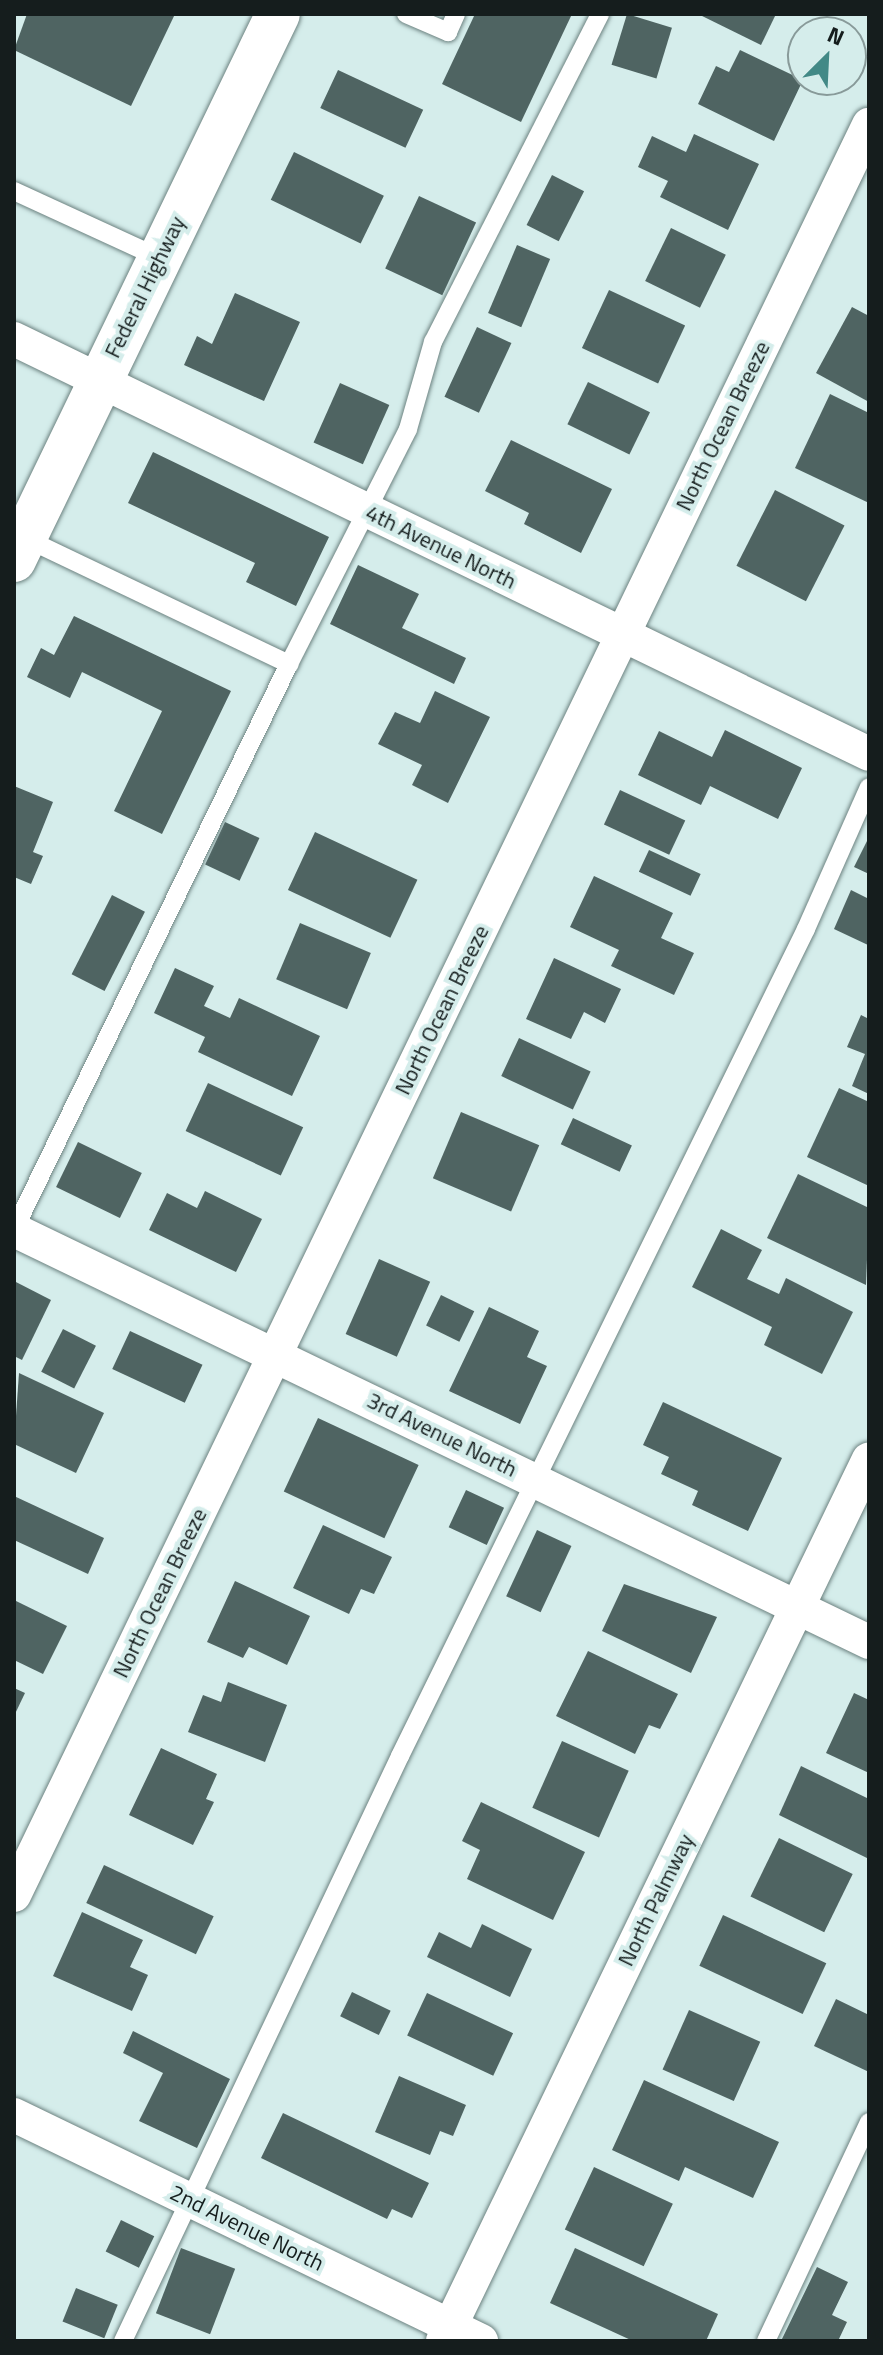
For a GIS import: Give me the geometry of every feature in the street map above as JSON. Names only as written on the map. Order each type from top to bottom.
[{"type":"main road","name":"Federal Highway","points":[[19,549],[278,14]]},
{"type":"street","name":"North Ocean Breeze","points":[[14,1895],[869,125]]},
{"type":"street","name":"4th Avenue North","points":[[14,339],[869,754]]},
{"type":"street","name":"3rd Avenue North","points":[[14,1230],[869,1642]]},
{"type":"street","name":"North Palmway","points":[[447,2334],[869,1459]]},
{"type":"street","name":"2nd Avenue North","points":[[14,2115],[193,2202],[447,2334],[481,2341]]},
{"type":"lane","points":[[406,14],[448,32],[456,14]]},
{"type":"lane","points":[[14,1230],[364,509],[408,429],[433,342],[600,14]]},
{"type":"lane","points":[[14,191],[160,258]]},
{"type":"lane","points":[[19,549],[289,664]]},
{"type":"lane","points":[[123,2341],[193,2202],[535,1480],[785,973],[869,787]]},
{"type":"lane","points":[[766,2341],[869,2122]]},
{"type":"building","points":[[27,14],[175,14],[131,106],[14,50]]},
{"type":"building","points":[[475,14],[572,14],[521,122],[442,84]]},
{"type":"building","points":[[627,14],[672,28],[656,78],[612,65]]},
{"type":"building","points":[[698,14],[776,14],[761,45]]},
{"type":"building","points":[[740,50],[787,72],[787,96],[795,96],[774,141],[698,104],[716,66],[729,72]]},
{"type":"building","points":[[338,70],[423,110],[405,148],[320,108]]},
{"type":"building","points":[[694,134],[759,164],[728,230],[660,197],[668,181],[638,167],[652,136],[686,152]]},
{"type":"building","points":[[294,152],[384,196],[361,243],[271,200]]},
{"type":"building","points":[[552,175],[584,191],[559,241],[527,225]]},
{"type":"building","points":[[419,196],[476,223],[442,295],[385,269]]},
{"type":"building","points":[[671,228],[726,255],[700,308],[645,281]]},
{"type":"building","points":[[517,245],[550,259],[521,327],[488,313]]},
{"type":"building","points":[[609,290],[685,325],[658,384],[582,348]]},
{"type":"building","points":[[235,293],[300,322],[264,401],[184,365],[197,336],[212,344]]},
{"type":"building","points":[[852,307],[869,316],[869,402],[816,373]]},
{"type":"building","points":[[477,327],[511,343],[479,413],[444,397]]},
{"type":"building","points":[[588,382],[650,412],[629,454],[567,424]]},
{"type":"building","points":[[340,383],[389,405],[363,464],[314,442]]},
{"type":"building","points":[[830,394],[869,413],[869,503],[795,468]]},
{"type":"building","points":[[511,440],[612,489],[581,553],[524,524],[529,513],[485,491]]},
{"type":"building","points":[[153,452],[329,537],[296,606],[246,582],[255,563],[128,503]]},
{"type":"building","points":[[775,490],[844,525],[806,601],[736,566]]},
{"type":"building","points":[[358,565],[419,594],[402,628],[466,658],[454,684],[330,624]]},
{"type":"building","points":[[74,616],[231,691],[162,834],[114,811],[162,711],[82,672],[70,698],[27,677],[41,648],[54,655]]},
{"type":"building","points":[[435,691],[490,717],[448,803],[412,785],[422,765],[378,744],[395,712],[420,723]]},
{"type":"building","points":[[725,730],[802,768],[778,819],[710,786],[701,805],[638,775],[659,731],[712,757]]},
{"type":"building","points":[[14,786],[53,802],[33,852],[43,856],[31,884],[14,877]]},
{"type":"building","points":[[620,790],[685,820],[669,855],[604,824]]},
{"type":"building","points":[[225,822],[259,838],[240,881],[205,865]]},
{"type":"building","points":[[315,832],[417,880],[390,938],[288,890]]},
{"type":"building","points":[[869,837],[869,874],[854,867]]},
{"type":"building","points":[[649,850],[701,874],[691,896],[639,872]]},
{"type":"building","points":[[594,876],[673,913],[661,938],[694,953],[674,995],[611,966],[619,950],[570,927]]},
{"type":"building","points":[[851,890],[869,899],[868,945],[834,929]]},
{"type":"building","points":[[112,895],[145,912],[105,991],[72,974]]},
{"type":"building","points":[[300,923],[371,953],[347,1009],[276,979]]},
{"type":"building","points":[[554,958],[621,989],[605,1023],[584,1012],[571,1039],[526,1019]]},
{"type":"building","points":[[175,968],[214,986],[204,1006],[230,1018],[239,998],[320,1036],[292,1096],[198,1052],[205,1037],[154,1013]]},
{"type":"building","points":[[861,1015],[869,1019],[869,1094],[852,1086],[865,1054],[847,1047]]},
{"type":"building","points":[[519,1038],[591,1071],[573,1109],[501,1076]]},
{"type":"building","points":[[208,1083],[303,1127],[281,1175],[186,1131]]},
{"type":"building","points":[[839,1088],[869,1102],[869,1186],[807,1157]]},
{"type":"building","points":[[461,1112],[539,1145],[511,1211],[433,1178]]},
{"type":"building","points":[[573,1118],[632,1145],[620,1172],[561,1144]]},
{"type":"building","points":[[78,1142],[142,1173],[120,1218],[56,1187]]},
{"type":"building","points":[[798,1174],[869,1208],[866,1285],[767,1238]]},
{"type":"building","points":[[205,1191],[262,1219],[236,1272],[149,1230],[167,1193],[197,1208]]},
{"type":"building","points":[[721,1229],[762,1250],[747,1279],[779,1294],[786,1278],[853,1312],[822,1374],[764,1345],[772,1327],[692,1287]]},
{"type":"building","points":[[379,1259],[430,1282],[397,1357],[346,1334]]},
{"type":"building","points":[[14,1281],[51,1300],[22,1360],[14,1356]]},
{"type":"building","points":[[441,1295],[474,1311],[459,1342],[426,1326]]},
{"type":"building","points":[[489,1307],[539,1331],[527,1357],[547,1366],[520,1424],[449,1391]]},
{"type":"building","points":[[63,1329],[96,1346],[74,1389],[41,1372]]},
{"type":"building","points":[[130,1331],[203,1365],[185,1403],[112,1369]]},
{"type":"building","points":[[19,1373],[104,1413],[76,1473],[14,1444]]},
{"type":"building","points":[[663,1402],[782,1458],[748,1531],[692,1505],[698,1491],[661,1474],[669,1457],[643,1445]]},
{"type":"building","points":[[318,1418],[419,1465],[384,1538],[284,1491]]},
{"type":"building","points":[[466,1490],[504,1508],[487,1545],[449,1527]]},
{"type":"building","points":[[14,1496],[104,1538],[88,1574],[14,1540]]},
{"type":"building","points":[[323,1525],[392,1557],[374,1594],[361,1589],[349,1614],[293,1588]]},
{"type":"building","points":[[537,1530],[571,1546],[541,1612],[506,1596]]},
{"type":"building","points":[[235,1581],[310,1616],[287,1665],[249,1647],[243,1658],[207,1642]]},
{"type":"building","points":[[624,1584],[717,1617],[691,1673],[602,1631]]},
{"type":"building","points":[[14,1600],[67,1626],[43,1674],[14,1660]]},
{"type":"building","points":[[588,1651],[678,1694],[660,1729],[649,1725],[635,1754],[556,1716]]},
{"type":"building","points":[[228,1682],[287,1705],[265,1762],[188,1732],[203,1695],[221,1702]]},
{"type":"building","points":[[14,1688],[25,1693],[14,1716]]},
{"type":"building","points":[[854,1693],[869,1700],[869,1773],[826,1753]]},
{"type":"building","points":[[562,1741],[629,1771],[599,1837],[532,1808]]},
{"type":"building","points":[[161,1748],[217,1774],[206,1799],[214,1802],[193,1845],[129,1815]]},
{"type":"building","points":[[801,1766],[869,1799],[869,1859],[779,1815]]},
{"type":"building","points":[[481,1802],[585,1852],[553,1920],[467,1879],[480,1850],[462,1841]]},
{"type":"building","points":[[779,1838],[853,1874],[824,1932],[751,1896]]},
{"type":"building","points":[[104,1865],[214,1916],[196,1954],[86,1903]]},
{"type":"building","points":[[82,1912],[143,1940],[130,1967],[148,1975],[132,2011],[53,1976]]},
{"type":"building","points":[[723,1915],[826,1963],[803,2014],[699,1966]]},
{"type":"building","points":[[482,1924],[532,1949],[510,1997],[427,1957],[439,1932],[471,1948]]},
{"type":"building","points":[[352,1992],[391,2011],[379,2035],[340,2016]]},
{"type":"building","points":[[427,1993],[513,2033],[493,2076],[407,2036]]},
{"type":"building","points":[[836,1999],[869,2015],[869,2072],[814,2046]]},
{"type":"building","points":[[689,2010],[760,2042],[734,2101],[663,2069]]},
{"type":"building","points":[[133,2031],[230,2079],[197,2148],[139,2121],[163,2073],[123,2053]]},
{"type":"building","points":[[399,2076],[466,2105],[453,2136],[440,2131],[430,2155],[375,2132]]},
{"type":"building","points":[[644,2080],[779,2142],[753,2198],[685,2167],[679,2181],[612,2150]]},
{"type":"building","points":[[283,2113],[429,2183],[412,2218],[392,2209],[387,2219],[261,2158]]},
{"type":"building","points":[[594,2167],[673,2204],[644,2266],[565,2230]]},
{"type":"building","points":[[121,2220],[154,2236],[139,2268],[106,2251]]},
{"type":"building","points":[[181,2248],[235,2269],[210,2334],[156,2313]]},
{"type":"building","points":[[575,2248],[718,2314],[706,2341],[633,2341],[550,2303]]},
{"type":"building","points":[[817,2267],[848,2282],[832,2315],[847,2322],[838,2341],[781,2341]]},
{"type":"building","points":[[76,2288],[118,2305],[104,2338],[63,2321]]}]
